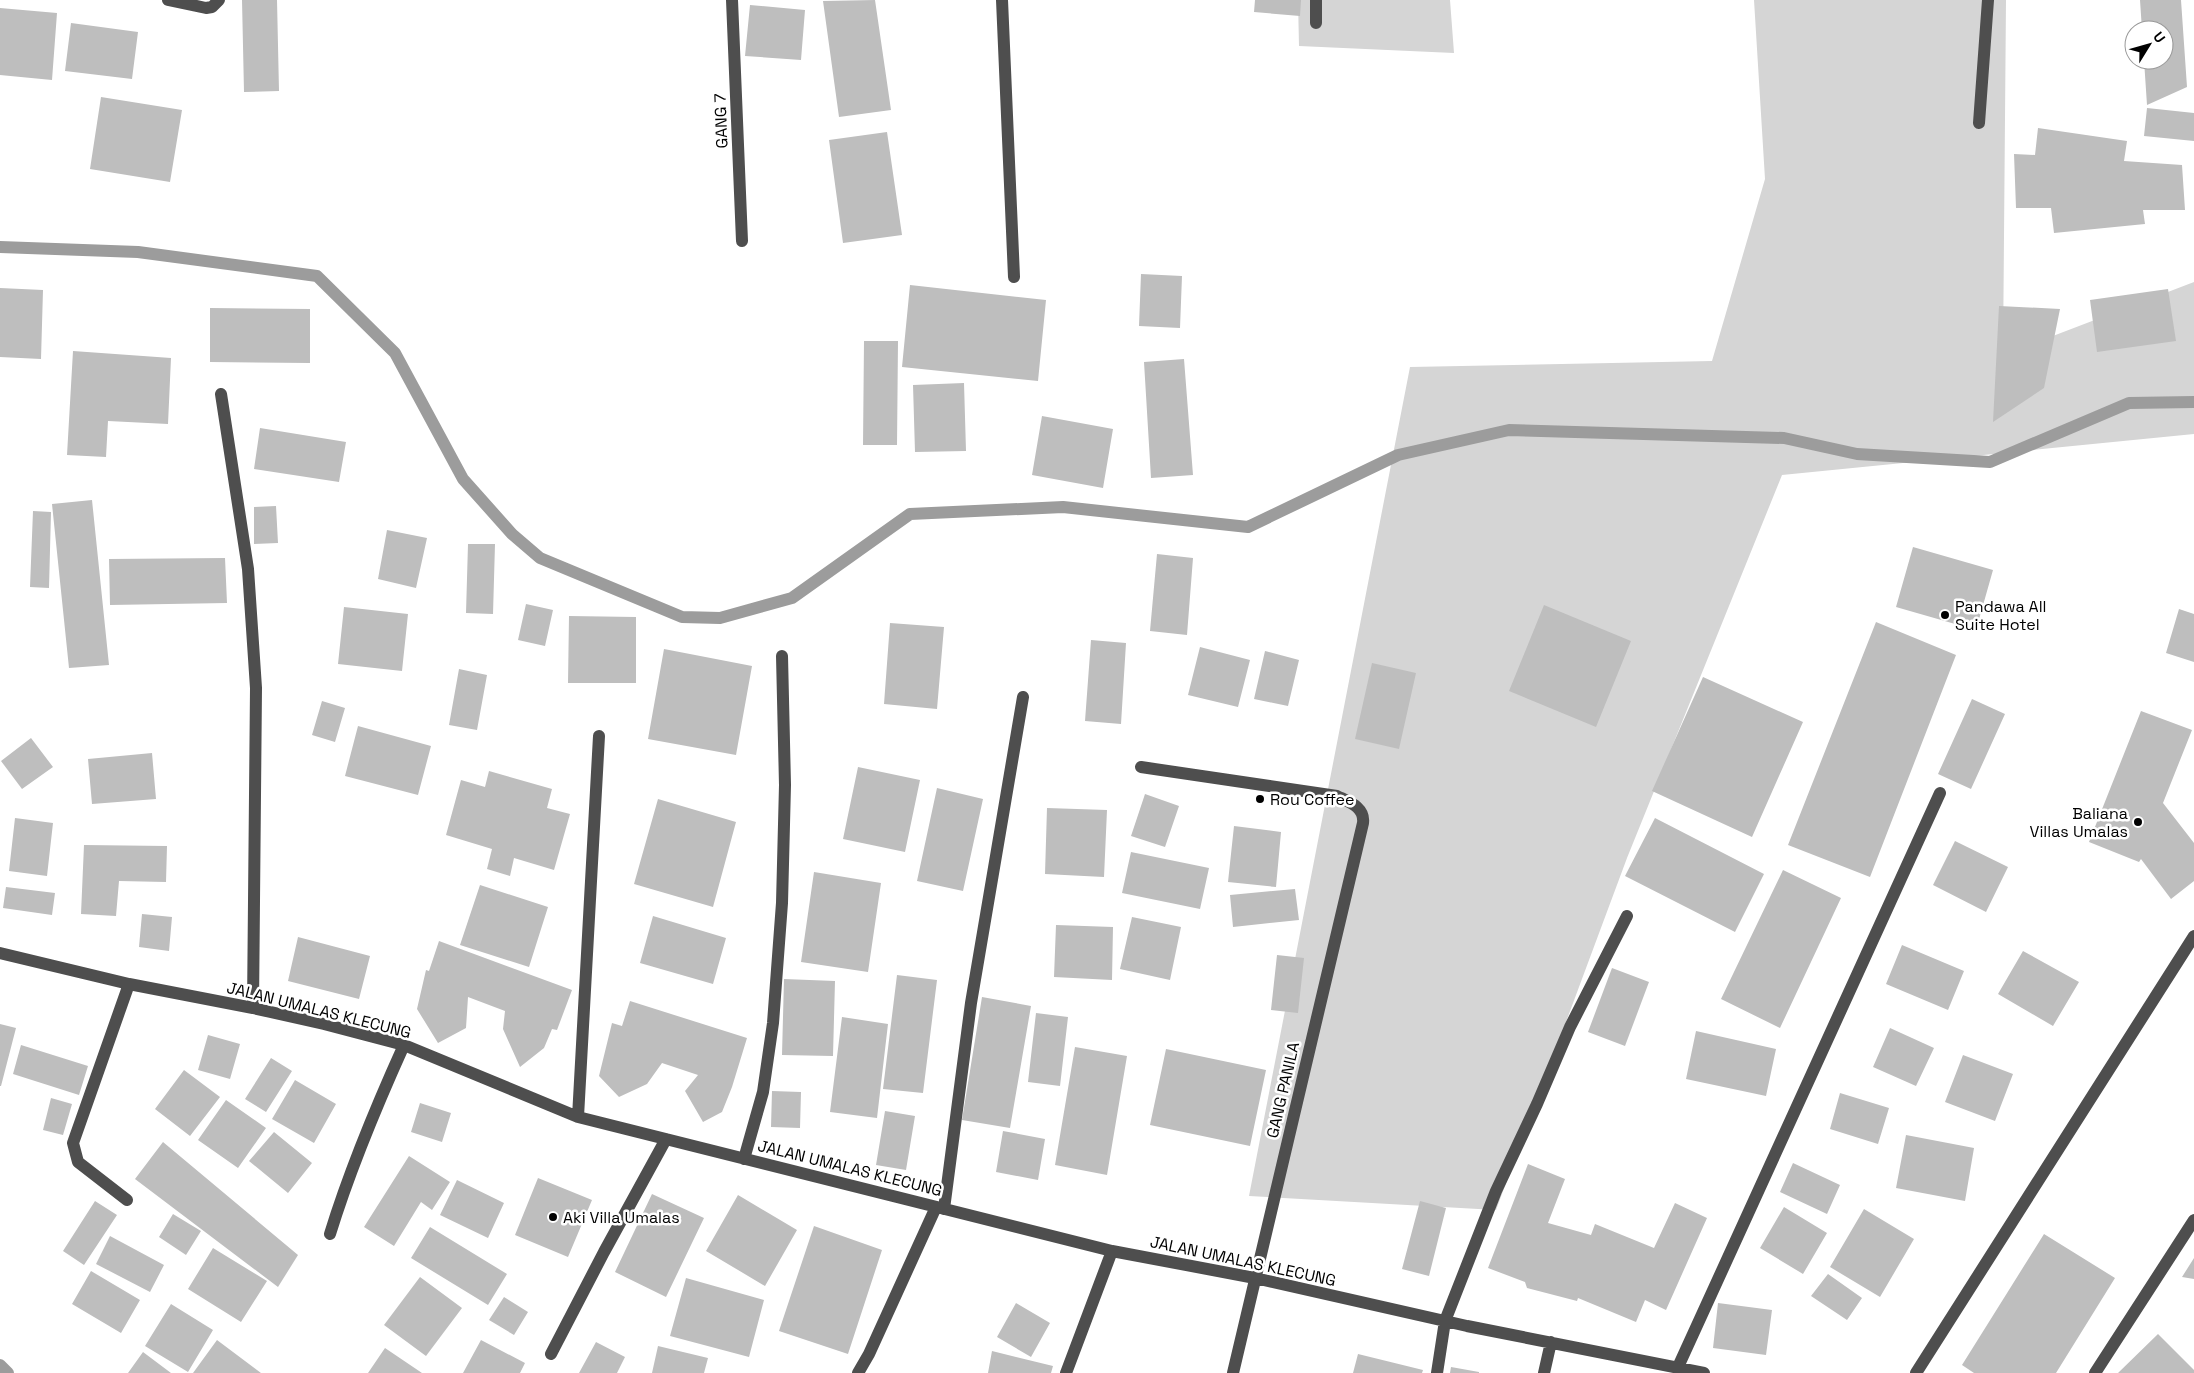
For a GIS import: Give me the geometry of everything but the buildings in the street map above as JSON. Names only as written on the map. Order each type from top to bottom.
[{"type":"street","points":[[168,0],[206,8],[212,7],[219,0]]},
{"type":"street","name":"GANG 7","points":[[732,0],[742,241]]},
{"type":"street","points":[[1002,0],[1014,277]]},
{"type":"street","points":[[1316,0],[1316,23]]},
{"type":"street","points":[[1978,123],[1988,0]]},
{"type":"street","points":[[221,394],[248,569],[256,688],[253,1008]]},
{"type":"street","points":[[744,1158],[763,1092],[773,1023],[782,903],[785,784],[782,656]]},
{"type":"street","points":[[858,1373],[940,1208],[971,1003],[1023,697]]},
{"type":"street","points":[[578,1117],[599,736]]},
{"type":"street","name":"GANG PANILA","points":[[1141,767],[1337,796],[1357,807],[1363,815],[1362,829],[1233,1373]]},
{"type":"street","points":[[1678,1368],[1940,793]]},
{"type":"street","points":[[1437,1373],[1445,1321],[1496,1191],[1537,1104],[1570,1027],[1627,916]]},
{"type":"street","points":[[1916,1373],[2194,936]]},
{"type":"street","name":"JALAN UMALAS KLECUNG","points":[[0,953],[129,984],[253,1008],[404,1045],[578,1117],[1112,1251],[1255,1278],[1445,1321],[1704,1373]]},
{"type":"street","points":[[127,1200],[78,1162],[73,1143],[129,984]]},
{"type":"street","points":[[330,1234],[347,1178],[404,1045]]},
{"type":"street","points":[[551,1354],[666,1139]]},
{"type":"street","points":[[2095,1373],[2194,1220]]},
{"type":"street","points":[[1066,1373],[1112,1251]]},
{"type":"street","points":[[1544,1373],[1551,1342]]},
{"type":"shaded area","points":[[1298,0],[1450,0],[1454,53],[1299,46]]},
{"type":"shaded area","points":[[1754,0],[2006,0],[2003,355],[2194,282],[2194,434],[1782,475],[1627,858],[1496,1210],[1249,1196],[1410,367],[1712,361],[1765,179]]},
{"type":"waterway","points":[[0,247],[138,252],[317,276],[395,353],[463,479],[512,534],[540,558],[682,617],[720,618],[792,598],[910,514],[1063,507],[1248,527],[1398,455],[1509,430],[1784,438],[1857,454],[1990,462],[2129,403],[2194,402]]},
{"type":"waterway","points":[[0,1365],[8,1373]]},
{"type":"place","name":"Pandawa All Suite Hotel","points":[[1945,615]]},
{"type":"place","name":"Rou Coffee","points":[[1260,799]]},
{"type":"place","name":"Baliana Villas Umalas","points":[[2138,822]]},
{"type":"place","name":"Aki Villa Umalas","points":[[553,1217]]}]
